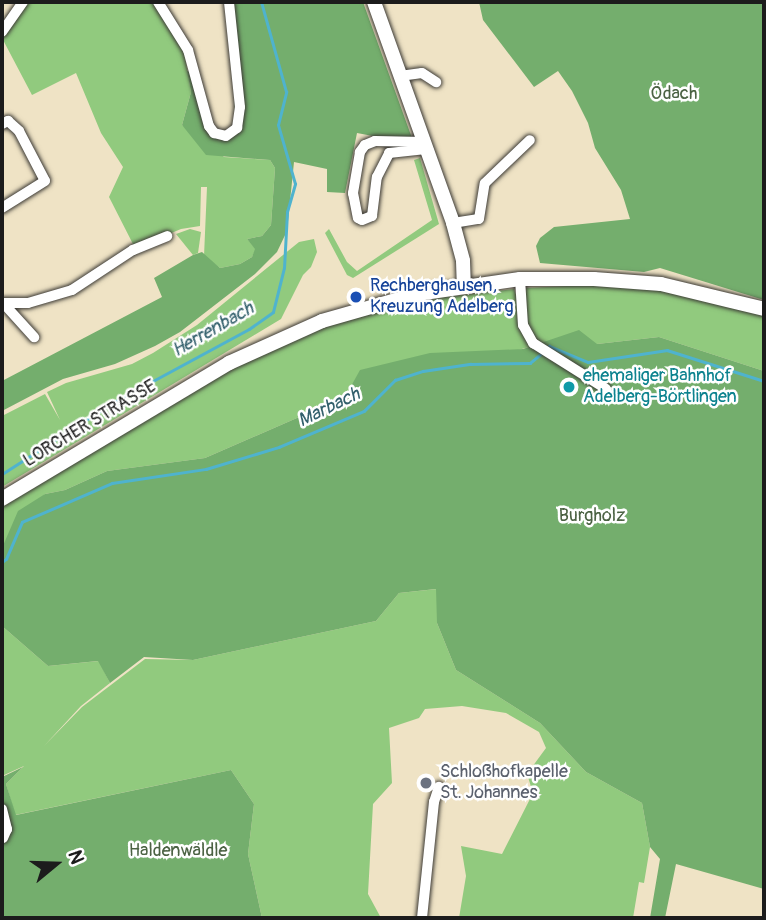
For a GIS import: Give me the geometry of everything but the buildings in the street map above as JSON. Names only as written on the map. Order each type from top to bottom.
[{"type":"main road","points":[[374,2],[453,223],[463,261],[464,286]]},
{"type":"main road","name":"LORCHER STRASSE","points":[[2,499],[229,363],[283,337],[359,309],[464,286],[520,279],[594,279],[661,284],[764,309]]},
{"type":"street","points":[[2,32],[23,2]]},
{"type":"street","points":[[158,2],[188,50],[209,126],[217,135],[226,136],[237,128],[240,107],[229,2]]},
{"type":"street","points":[[400,76],[422,73],[436,82]]},
{"type":"street","points":[[2,124],[8,121],[19,131],[45,181],[2,208]]},
{"type":"street","points":[[453,223],[479,219],[485,183],[530,140]]},
{"type":"street","points":[[375,141],[425,145],[389,153],[377,177],[372,216],[362,220],[358,218],[354,193],[360,152],[365,145],[375,141]]},
{"type":"street","points":[[3,303],[28,303],[72,290],[133,250],[167,236]]},
{"type":"street","points":[[520,279],[523,325],[533,343],[551,357],[606,389]]},
{"type":"street","points":[[3,303],[34,337]]},
{"type":"street","points":[[422,918],[434,802],[439,787]]},
{"type":"street","points":[[2,809],[7,829],[3,838]]},
{"type":"green space","points":[[27,2],[153,2],[184,51],[191,92],[182,125],[224,157],[270,160],[275,168],[271,225],[262,236],[247,239],[256,249],[252,257],[240,264],[220,268],[204,256],[207,187],[201,187],[200,226],[181,229],[135,248],[109,197],[123,167],[101,133],[76,73],[32,95],[2,38]]},
{"type":"green space","points":[[233,2],[363,2],[412,138],[394,140],[357,133],[345,193],[327,192],[327,169],[294,162],[287,231],[277,252],[255,274],[180,332],[155,346],[115,364],[63,379],[2,411],[2,381],[162,297],[154,278],[193,255],[202,252],[220,268],[240,264],[252,257],[255,249],[247,239],[262,236],[271,225],[275,168],[270,160],[206,155],[182,125],[191,92],[187,71],[192,72],[209,130],[235,133]]},
{"type":"green space","name":"Ödach","points":[[479,2],[764,2],[764,300],[660,268],[644,272],[540,263],[536,246],[540,238],[554,227],[630,219],[621,190],[595,148],[588,123],[572,91],[558,71],[534,87],[483,20]]},
{"type":"green space","points":[[420,158],[439,224],[353,278],[347,275],[325,233],[329,229],[347,262],[357,271],[432,220],[414,160]]},
{"type":"green space","points":[[190,229],[201,232],[198,253],[193,255],[176,234]]},
{"type":"green space","points":[[314,239],[317,252],[311,267],[303,275],[281,319],[2,487],[2,416],[45,394],[60,420],[47,392],[66,383],[132,364],[153,353],[197,325],[299,242]]},
{"type":"green space","points":[[587,285],[637,287],[687,295],[764,315],[764,371],[659,337],[597,344],[537,344],[525,324],[526,288]]},
{"type":"green space","points":[[514,289],[533,346],[345,397],[205,458],[107,471],[65,490],[45,494],[2,548],[2,507],[239,364],[319,329],[362,316],[444,297]]},
{"type":"green space","name":"Burgholz","points":[[579,330],[597,344],[659,337],[764,371],[764,889],[676,864],[665,918],[650,918],[660,859],[650,847],[642,803],[586,772],[540,723],[456,670],[437,623],[436,589],[399,593],[376,621],[193,660],[144,657],[110,683],[98,661],[48,666],[2,626],[2,548],[18,511],[45,494],[65,490],[107,471],[205,458],[345,397],[360,370],[430,353],[523,349]]},
{"type":"green space","points":[[437,589],[437,623],[456,670],[540,723],[586,772],[642,803],[650,847],[644,883],[639,882],[633,918],[459,918],[466,876],[461,846],[502,854],[533,793],[527,774],[546,748],[539,732],[506,713],[462,706],[425,709],[419,718],[389,728],[392,783],[373,804],[368,894],[381,918],[262,918],[248,854],[254,804],[231,770],[15,815],[6,784],[24,766],[2,776],[2,626],[48,666],[99,661],[110,683],[81,706],[44,746],[82,707],[145,659],[193,660],[376,621],[399,593]]},
{"type":"green space","name":"Haldenwäldle","points":[[23,767],[6,784],[16,815],[231,770],[254,804],[248,854],[262,918],[2,918],[2,777]]},
{"type":"waterway","name":"Herrenbach","points":[[2,474],[114,402],[249,329],[273,312],[284,268],[287,212],[295,184],[278,125],[286,92],[261,2]]},
{"type":"waterway","name":"Marbach","points":[[547,348],[549,346],[588,362],[667,350],[764,381]]},
{"type":"waterway","name":"Marbach","points":[[2,562],[6,559],[22,522],[112,483],[206,469],[279,447],[364,411],[395,380],[423,371],[470,364],[530,363],[542,353]]},
{"type":"place","name":"Rechberghausen, Kreuzung Adelberg","points":[[356,297]]},
{"type":"place","name":"ehemaliger Bahnhof Adelberg-Börtlingen","points":[[569,387]]},
{"type":"place","name":"Schloßhofkapelle St. Johannes","points":[[426,783]]}]
